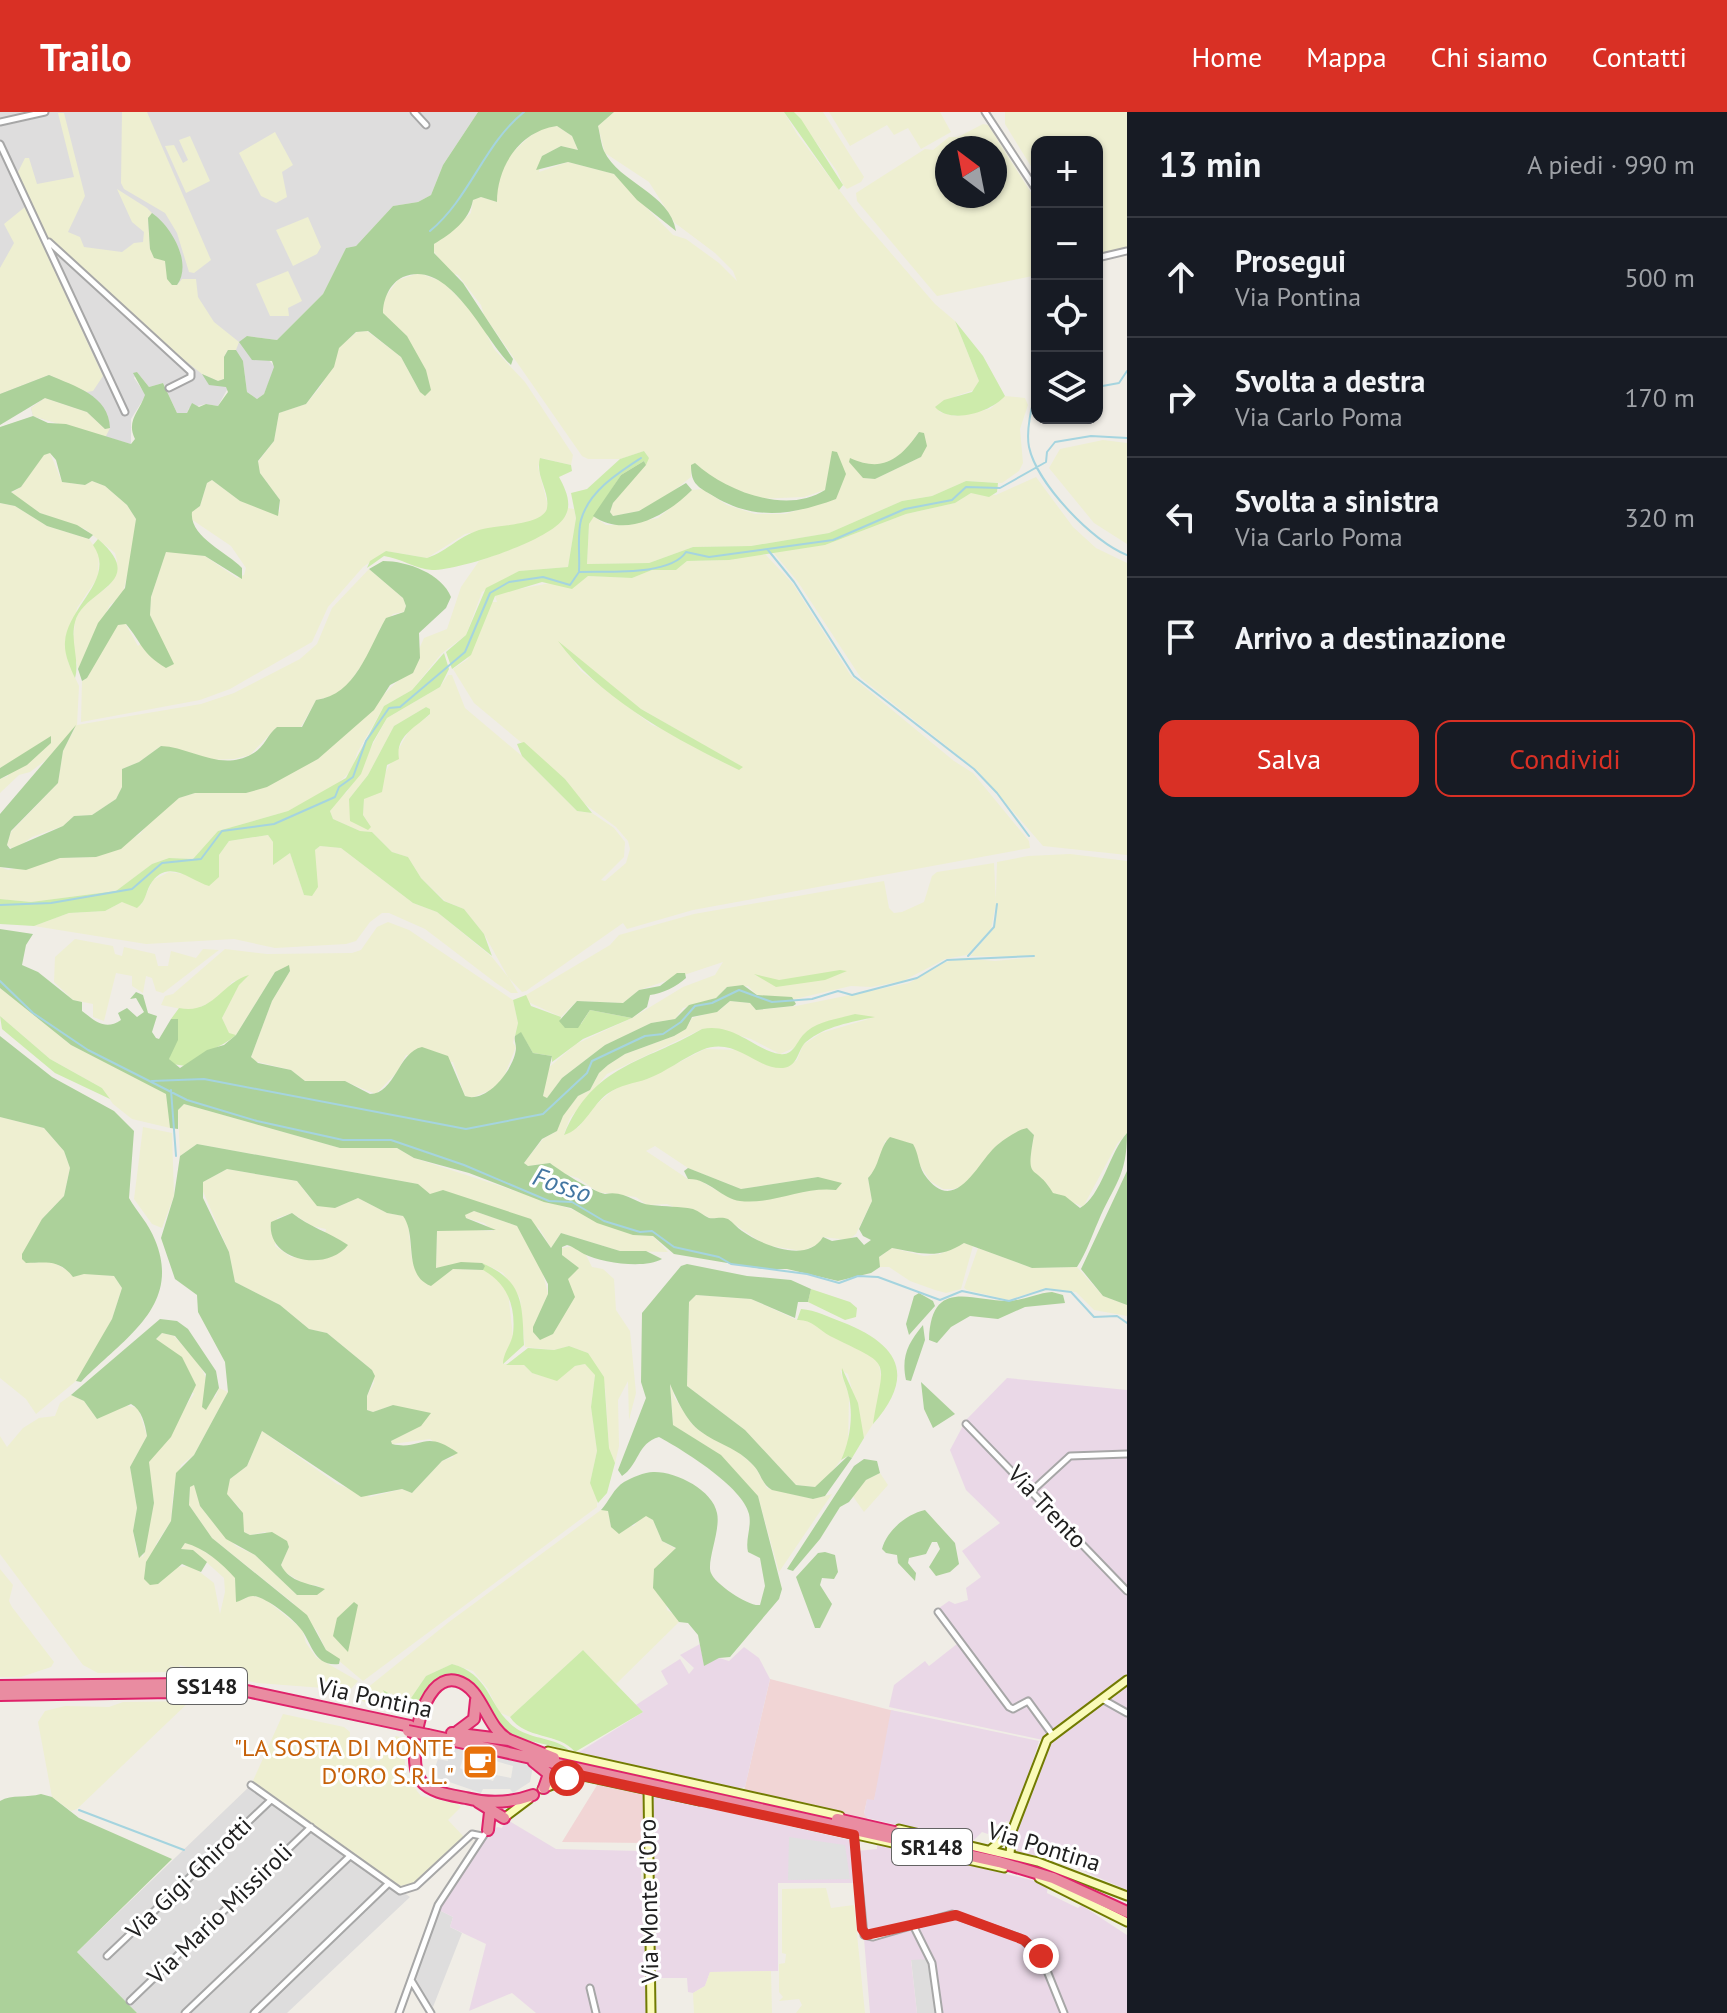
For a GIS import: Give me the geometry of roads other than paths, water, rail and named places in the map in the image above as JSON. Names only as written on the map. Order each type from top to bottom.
[{"type":"highway","points":[[533,1795],[499,1803],[477,1801],[431,1789],[418,1776],[414,1761],[426,1701],[432,1689],[444,1682],[456,1681],[475,1694],[493,1728],[548,1772],[549,1779],[544,1788]]},
{"type":"highway","name":"Via Pontina","points":[[0,1686],[186,1684],[242,1690],[733,1800]]},
{"type":"highway","name":"Via Pontina","points":[[0,1695],[172,1692],[229,1695],[409,1728]]},
{"type":"highway","points":[[452,1733],[466,1728],[474,1719],[475,1694]]},
{"type":"highway","name":"Via Pontina","points":[[428,1732],[525,1751],[733,1800]]},
{"type":"highway","points":[[428,1732],[509,1740]]},
{"type":"highway","points":[[525,1751],[554,1758]]},
{"type":"highway","points":[[525,1751],[579,1775]]},
{"type":"highway","name":"SR148","points":[[733,1800],[1043,1874],[1127,1909]]},
{"type":"highway","name":"SR148","points":[[733,1800],[1031,1865],[1127,1909]]},
{"type":"highway","points":[[477,1801],[504,1818]]},
{"type":"highway","points":[[499,1803],[504,1818]]},
{"type":"highway","points":[[485,1833],[490,1812]]},
{"type":"highway","points":[[906,1848],[943,1850]]},
{"type":"street","points":[[0,122],[45,112]]},
{"type":"street","points":[[414,112],[426,125]]},
{"type":"street","points":[[985,112],[1031,182]]},
{"type":"street","points":[[0,144],[125,412]]},
{"type":"street","points":[[45,239],[191,372],[191,377],[169,388]]},
{"type":"street","points":[[1103,257],[1127,251]]},
{"type":"street","name":"Via Trento","points":[[966,1424],[1033,1490],[1127,1591]]},
{"type":"street","points":[[1033,1490],[1070,1456],[1127,1454]]},
{"type":"street","points":[[938,1612],[1008,1706],[1013,1709],[1028,1701],[1052,1734]]},
{"type":"street","points":[[1010,1854],[1012,1831],[1040,1753],[1052,1734],[1127,1680]]},
{"type":"street","points":[[1102,1698],[1127,1713]]},
{"type":"street","name":"Via Pontina","points":[[525,1751],[991,1849],[1058,1868],[1127,1896]]},
{"type":"street","points":[[399,2013],[438,1905],[485,1833],[544,1788],[579,1775]]},
{"type":"street","name":"Via Pontina","points":[[579,1775],[1035,1877],[1127,1922]]},
{"type":"street","points":[[251,1785],[400,1891],[411,1890],[471,1834],[485,1833]]},
{"type":"street","name":"Via Monte d'Oro","points":[[648,1789],[651,2013]]},
{"type":"street","name":"Via Gigi Ghirotti","points":[[107,1956],[271,1800]]},
{"type":"street","name":"Via Mario Missiroli","points":[[130,2001],[311,1827]]},
{"type":"street","points":[[991,1849],[1012,1831]]},
{"type":"street","points":[[854,1835],[863,1932],[873,1937],[956,1915],[1027,1941],[1043,1958],[1064,2013]]},
{"type":"street","points":[[185,2013],[350,1856]]},
{"type":"street","points":[[254,2013],[388,1884]]},
{"type":"street","points":[[913,1925],[932,1963],[939,2013]]},
{"type":"street","points":[[411,1979],[431,2013]]},
{"type":"street","points":[[590,1988],[596,2013]]},
{"type":"waterway","points":[[430,231],[456,203],[498,139],[524,112]]},
{"type":"waterway","points":[[1103,386],[1119,383],[1127,371]]},
{"type":"waterway","points":[[1031,414],[1029,447],[1043,478],[1083,525],[1127,555]]},
{"type":"waterway","points":[[580,572],[653,569],[678,560],[686,552],[709,557],[833,540],[905,509],[952,500],[966,487],[1000,488],[1046,462],[1047,452],[1055,442],[1091,436],[1127,438]]},
{"type":"waterway","points":[[579,571],[579,532],[585,510],[605,484],[641,458]]},
{"type":"waterway","points":[[768,550],[794,582],[854,676],[974,769],[997,793],[1029,836]]},
{"type":"waterway","name":"Fosso","points":[[0,905],[51,903],[132,889],[162,863],[201,859],[222,831],[274,824],[335,797],[339,787],[353,777],[366,741],[389,708],[400,707],[465,652],[490,593],[509,582],[543,577],[570,585],[579,572]]},
{"type":"waterway","points":[[968,956],[994,927],[997,904]]},
{"type":"waterway","points":[[152,1081],[204,1079],[466,1129],[543,1114],[587,1073],[592,1061],[645,1036],[663,1034],[681,1022],[695,1006],[712,1003],[739,990],[772,1002],[812,999],[838,991],[852,995],[917,978],[947,960],[1034,956]]},
{"type":"waterway","name":"Fosso","points":[[0,981],[33,1013],[88,1050],[187,1100],[257,1121],[343,1140],[391,1140],[464,1165],[549,1201],[572,1202],[604,1221],[640,1232],[652,1231],[674,1247],[719,1257],[731,1264],[807,1274],[839,1283],[858,1276],[878,1277],[940,1300],[962,1291],[1009,1301],[1046,1289],[1071,1292],[1094,1317],[1117,1316],[1127,1323]]},
{"type":"waterway","points":[[171,1090],[176,1156]]},
{"type":"waterway","points":[[79,1810],[184,1850]]},
{"type":"waterway","points":[[1097,1880],[1105,1883]]},
{"type":"waterway","points":[[1107,1884],[1112,1886]]},
{"type":"place","name":"\"LA SOSTA DI MONTE D'ORO S.R.L.\"","points":[[480,1762]]}]
